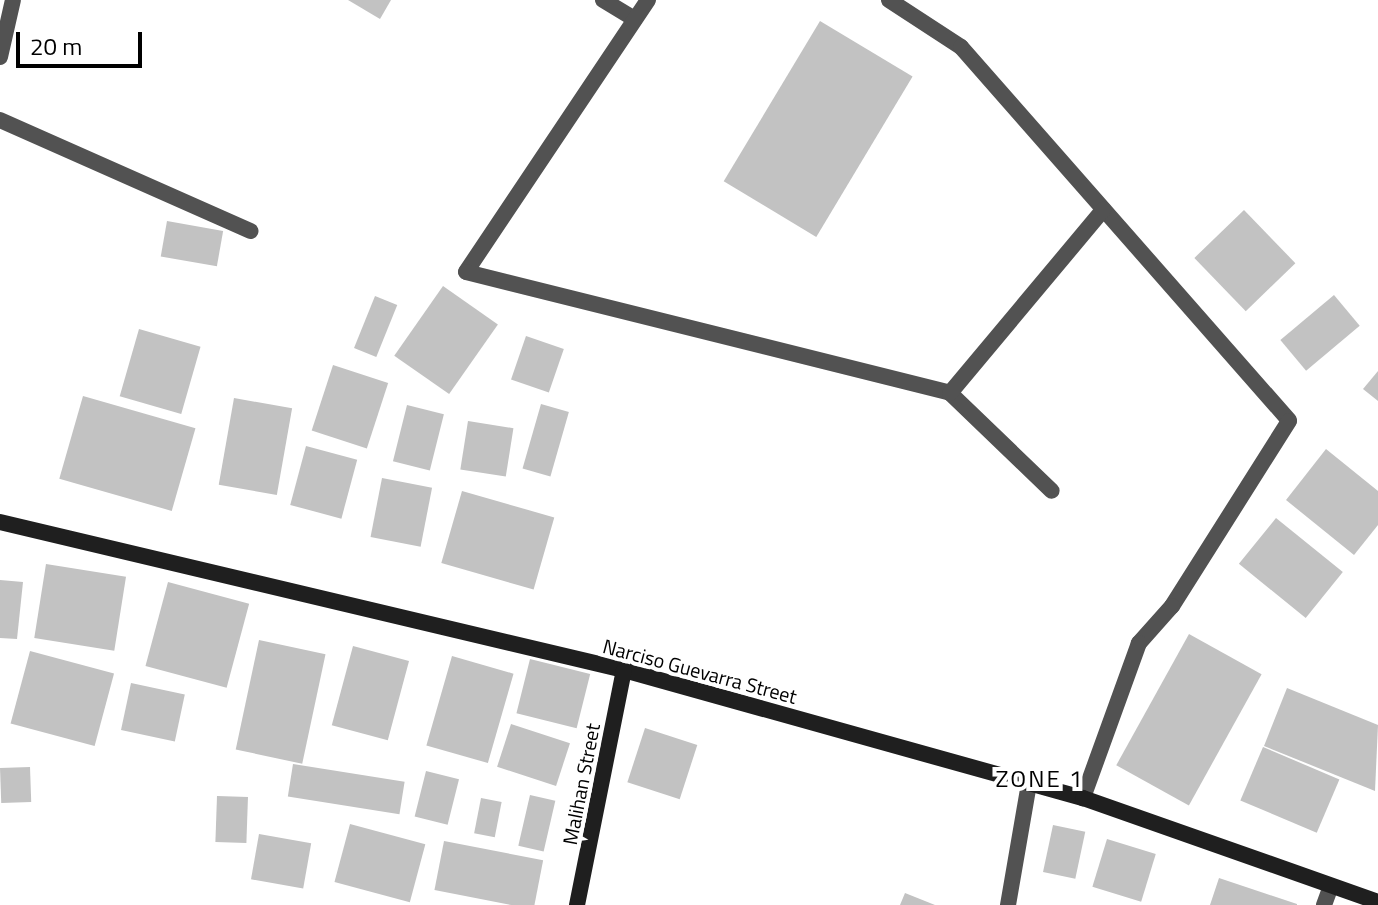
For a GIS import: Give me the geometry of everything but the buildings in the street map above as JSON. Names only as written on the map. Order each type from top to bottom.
[{"type":"street","points":[[0,57],[13,0]]},
{"type":"street","points":[[603,0],[635,19]]},
{"type":"street","points":[[648,0],[466,272],[950,393],[1052,491]]},
{"type":"street","points":[[889,0],[961,47],[1289,421],[1172,606],[1139,643],[1083,798]]},
{"type":"street","points":[[0,120],[251,231]]},
{"type":"street","points":[[950,393],[1103,210]]},
{"type":"street","name":"Narciso Guevarra Street","points":[[0,522],[624,670],[1083,798],[1378,902]]},
{"type":"street","name":"Malihan Street","points":[[577,905],[624,670]]},
{"type":"street","points":[[1008,905],[1029,784]]},
{"type":"street","points":[[1324,905],[1331,886]]},
{"type":"district","name":"ZONE 1","points":[[1040,779]]}]
